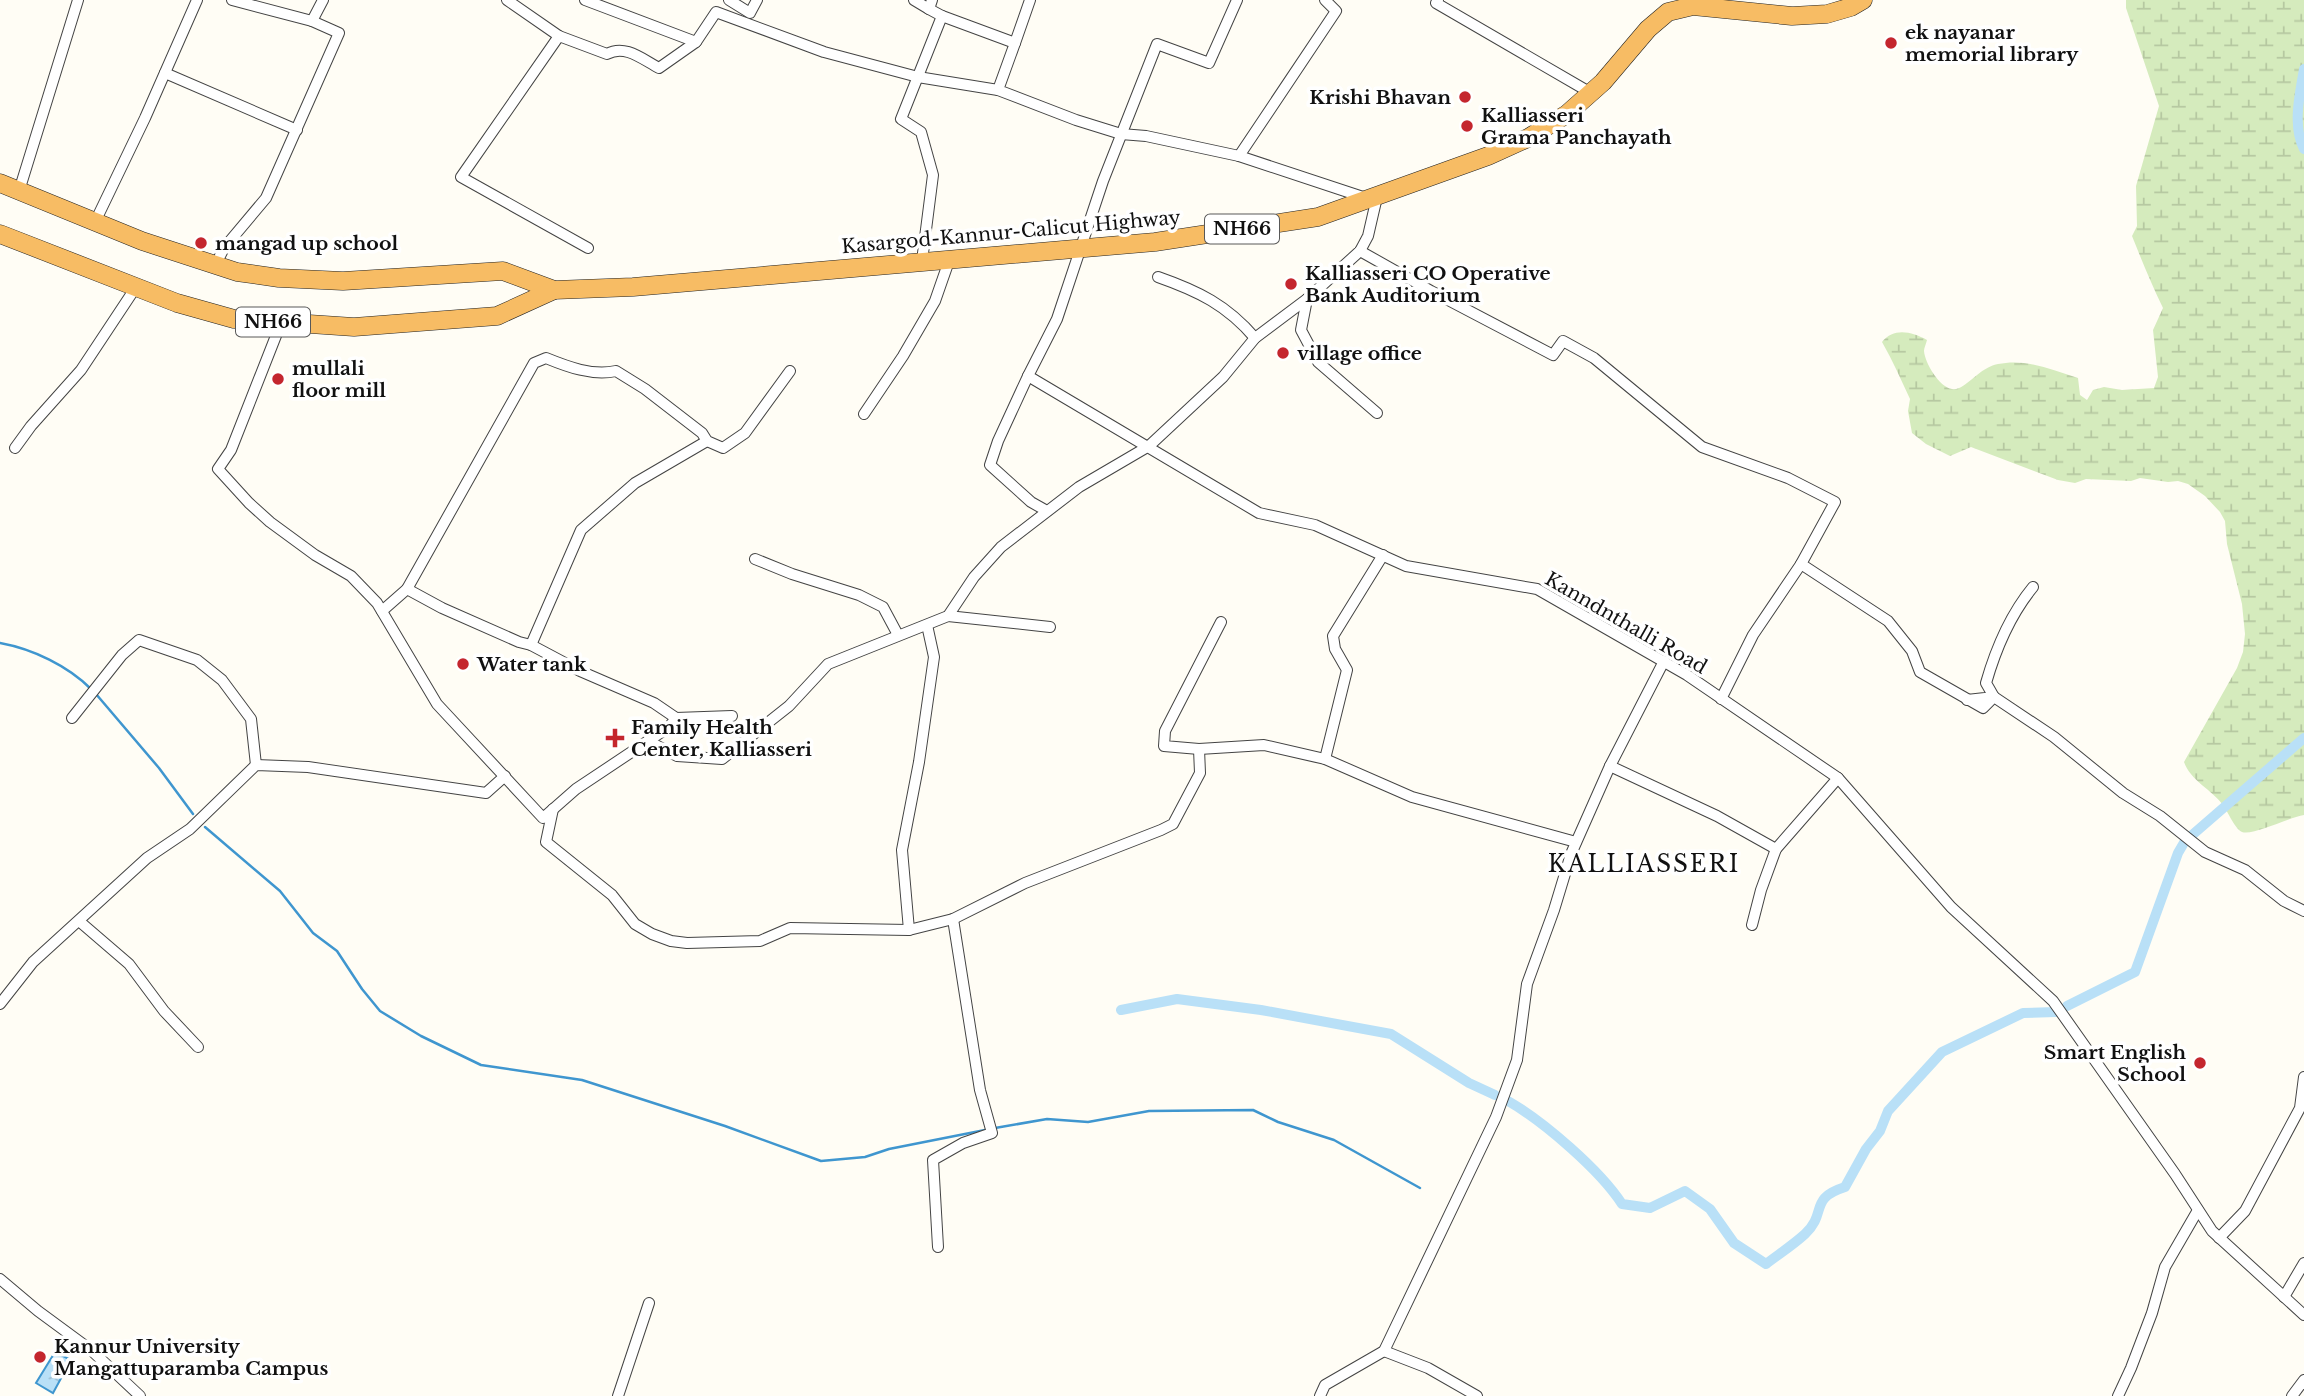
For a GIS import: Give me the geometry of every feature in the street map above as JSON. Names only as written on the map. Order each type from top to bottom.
[{"type":"highway","name":"Kasargod-Kannur-Calicut Highway","points":[[0,234],[177,303],[234,319],[354,327],[497,316],[554,290],[742,278],[1155,242],[1318,217],[1488,156],[1528,138],[1567,114],[1591,93],[1658,20],[1668,12],[1693,3],[1792,16],[1827,14],[1851,8],[1863,0]]},
{"type":"highway","name":"Kasargod-Kannur-Calicut Highway","points":[[0,183],[142,241],[215,266],[279,278],[342,281],[503,271],[554,290]]},
{"type":"street","points":[[19,191],[78,0]]},
{"type":"street","points":[[94,222],[197,0]]},
{"type":"street","points":[[215,266],[224,248],[266,198],[339,33],[312,21],[232,0]]},
{"type":"street","points":[[312,21],[323,0]]},
{"type":"street","points":[[507,0],[559,36],[607,54],[614,49],[622,49],[659,68],[696,41],[716,12],[824,52],[918,77],[998,90],[1121,134],[1146,136],[1239,156],[1373,198],[1368,236],[1360,251],[1307,299],[1255,338],[1223,377],[1149,446],[1079,487],[1001,547],[974,577],[948,616]]},
{"type":"street","points":[[586,0],[696,41]]},
{"type":"street","points":[[729,0],[750,13],[757,0]]},
{"type":"street","points":[[914,0],[930,5],[942,16],[1015,43]]},
{"type":"street","points":[[998,90],[1030,0]]},
{"type":"street","points":[[1047,511],[1031,502],[990,465],[998,441],[1057,319],[1121,134],[1157,44],[1209,63],[1237,0]]},
{"type":"street","points":[[1239,156],[1336,11],[1325,0]]},
{"type":"street","points":[[1438,0],[1436,3],[1591,93]]},
{"type":"street","points":[[922,261],[933,175],[920,132],[901,119],[942,16]]},
{"type":"street","points":[[559,36],[461,177],[588,248]]},
{"type":"street","points":[[165,73],[296,130]]},
{"type":"street","points":[[1360,251],[1431,292],[1553,355],[1563,341],[1594,358],[1702,447],[1788,478],[1835,502],[1801,564],[1753,635],[1721,699]]},
{"type":"street","points":[[864,414],[903,356],[935,300],[950,258]]},
{"type":"street","points":[[1158,277],[1207,298],[1238,317],[1255,338]]},
{"type":"street","points":[[15,448],[81,370],[135,287]]},
{"type":"street","points":[[1307,299],[1301,330],[1318,362],[1377,413]]},
{"type":"street","points":[[281,323],[231,450],[218,469],[270,522],[315,555],[351,576],[382,611],[437,704],[543,818],[576,789],[669,727],[676,718]]},
{"type":"street","points":[[382,611],[407,589],[534,363],[546,358],[574,369],[608,373],[616,371],[645,389],[702,433],[707,441],[723,448],[745,433],[790,371]]},
{"type":"street","name":"Kanndnthalli Road","points":[[1028,376],[1259,513],[1315,525],[1406,566],[1538,589],[1664,661],[1838,778],[1951,907],[2053,1001],[2219,1238],[2304,1315]]},
{"type":"street","points":[[531,645],[581,530],[635,483],[707,441]]},
{"type":"street","points":[[1325,758],[1347,670],[1335,649],[1333,636],[1383,555]]},
{"type":"street","points":[[755,559],[859,595],[883,607],[898,635]]},
{"type":"street","points":[[1801,564],[1888,621],[1912,651],[1920,672],[1983,708],[1994,697]]},
{"type":"street","points":[[2033,587],[2018,604],[1994,651],[1986,683],[1994,697],[2054,737],[2123,793],[2160,816],[2205,852],[2245,870],[2284,901],[2304,911]]},
{"type":"street","points":[[407,589],[453,613],[531,645],[580,671],[654,703],[676,718],[732,716]]},
{"type":"street","points":[[648,741],[677,756],[722,759],[789,706],[828,664],[948,616],[1050,628]]},
{"type":"street","points":[[1221,622],[1165,731],[1164,746],[1199,749],[1264,745],[1325,758],[1412,797],[1576,842]]},
{"type":"street","points":[[909,930],[902,850],[919,762],[934,657],[927,625]]},
{"type":"street","points":[[72,718],[122,655],[139,640],[197,660],[222,680],[251,719],[256,765]]},
{"type":"street","points":[[1320,1396],[1325,1385],[1384,1351],[1496,1117],[1517,1060],[1527,984],[1576,842],[1610,766],[1664,661]]},
{"type":"street","points":[[553,809],[546,842],[612,895],[635,924],[671,941],[760,941],[790,928],[909,930],[953,919],[1025,883],[1173,824],[1200,773],[1199,749]]},
{"type":"street","points":[[0,1004],[33,962],[147,859],[190,829],[256,765],[308,767],[486,793],[505,776]]},
{"type":"street","points":[[1610,766],[1717,816],[1776,849]]},
{"type":"street","points":[[1752,925],[1776,849],[1838,778]]},
{"type":"street","points":[[938,1247],[933,1160],[991,1127],[980,1090],[953,919]]},
{"type":"street","points":[[79,921],[129,964],[164,1010],[198,1047]]},
{"type":"street","points":[[2219,1238],[2245,1211],[2300,1108],[2304,1077]]},
{"type":"street","points":[[2118,1396],[2152,1313],[2165,1267],[2198,1210]]},
{"type":"street","points":[[2284,1297],[2304,1263]]},
{"type":"street","points":[[0,1279],[38,1311],[92,1350],[140,1396]]},
{"type":"street","points":[[618,1396],[649,1303]]},
{"type":"street","points":[[1384,1351],[1428,1368],[1477,1396]]},
{"type":"street","points":[[2292,1396],[2304,1380]]},
{"type":"green space","points":[[2126,0],[2304,0],[2304,815],[2247,832],[2237,828],[2223,805],[2191,774],[2184,762],[2237,668],[2243,652],[2245,634],[2242,604],[2227,544],[2225,521],[2220,512],[2205,496],[2188,484],[2178,481],[2140,478],[2131,481],[2086,479],[2075,483],[2058,480],[1971,447],[1950,456],[1926,444],[1912,433],[1908,411],[1910,399],[1882,342],[1892,334],[1903,332],[1927,340],[1924,351],[1930,368],[1942,384],[1952,389],[1962,387],[1991,366],[2008,363],[2039,366],[2078,378],[2080,395],[2087,400],[2093,390],[2104,387],[2122,390],[2154,388],[2158,377],[2153,330],[2163,308],[2132,236],[2137,226],[2136,186],[2159,106],[2126,8]]},
{"type":"water","points":[[55,1352],[71,1360],[53,1393],[36,1383]]},
{"type":"waterway","points":[[2304,69],[2298,120],[2304,149]]},
{"type":"waterway","points":[[0,643],[25,649],[49,660],[72,673],[91,689]]},
{"type":"waterway","points":[[96,694],[159,768],[193,814]]},
{"type":"waterway","points":[[2191,836],[2304,738]]},
{"type":"waterway","points":[[2194,833],[2206,825]]},
{"type":"waterway","points":[[205,827],[280,891],[313,933],[337,951],[380,1011],[421,1036],[481,1065],[582,1080],[725,1126],[821,1161],[865,1157],[889,1149],[985,1130]]},
{"type":"waterway","points":[[2067,1006],[2135,972],[2178,853],[2185,841]]},
{"type":"waterway","points":[[1121,1010],[1177,999],[1261,1010],[1391,1034],[1469,1083],[1495,1095]]},
{"type":"waterway","points":[[1508,1101],[1570,1147],[1600,1176],[1622,1204],[1650,1208],[1685,1191],[1710,1209],[1734,1243],[1766,1264],[1805,1234],[1816,1219],[1826,1196],[1845,1187],[1866,1149],[1880,1131],[1888,1111],[1942,1052],[2023,1013],[2056,1012]]},
{"type":"waterway","points":[[995,1128],[1047,1119],[1088,1122],[1149,1111],[1253,1110],[1278,1122],[1334,1140],[1420,1188]]},
{"type":"place","name":"ek nayanar memorial library","points":[[1891,43]]},
{"type":"place","name":"Krishi Bhavan","points":[[1465,97]]},
{"type":"place","name":"Kalliasseri Grama Panchayath","points":[[1467,126]]},
{"type":"place","name":"mangad up school","points":[[201,243]]},
{"type":"place","name":"Kalliasseri CO Operative Bank Auditorium","points":[[1291,284]]},
{"type":"place","name":"village office","points":[[1283,353]]},
{"type":"place","name":"mullali floor mill","points":[[278,379]]},
{"type":"place","name":"Water tank","points":[[463,664]]},
{"type":"place","name":"Family Health Center, Kalliasseri","points":[[615,738]]},
{"type":"place","name":"Smart English School","points":[[2200,1063]]},
{"type":"place","name":"Kannur University Mangattuparamba Campus","points":[[40,1357]]},
{"type":"district","name":"KALLIASSERI","points":[[1644,864]]}]
